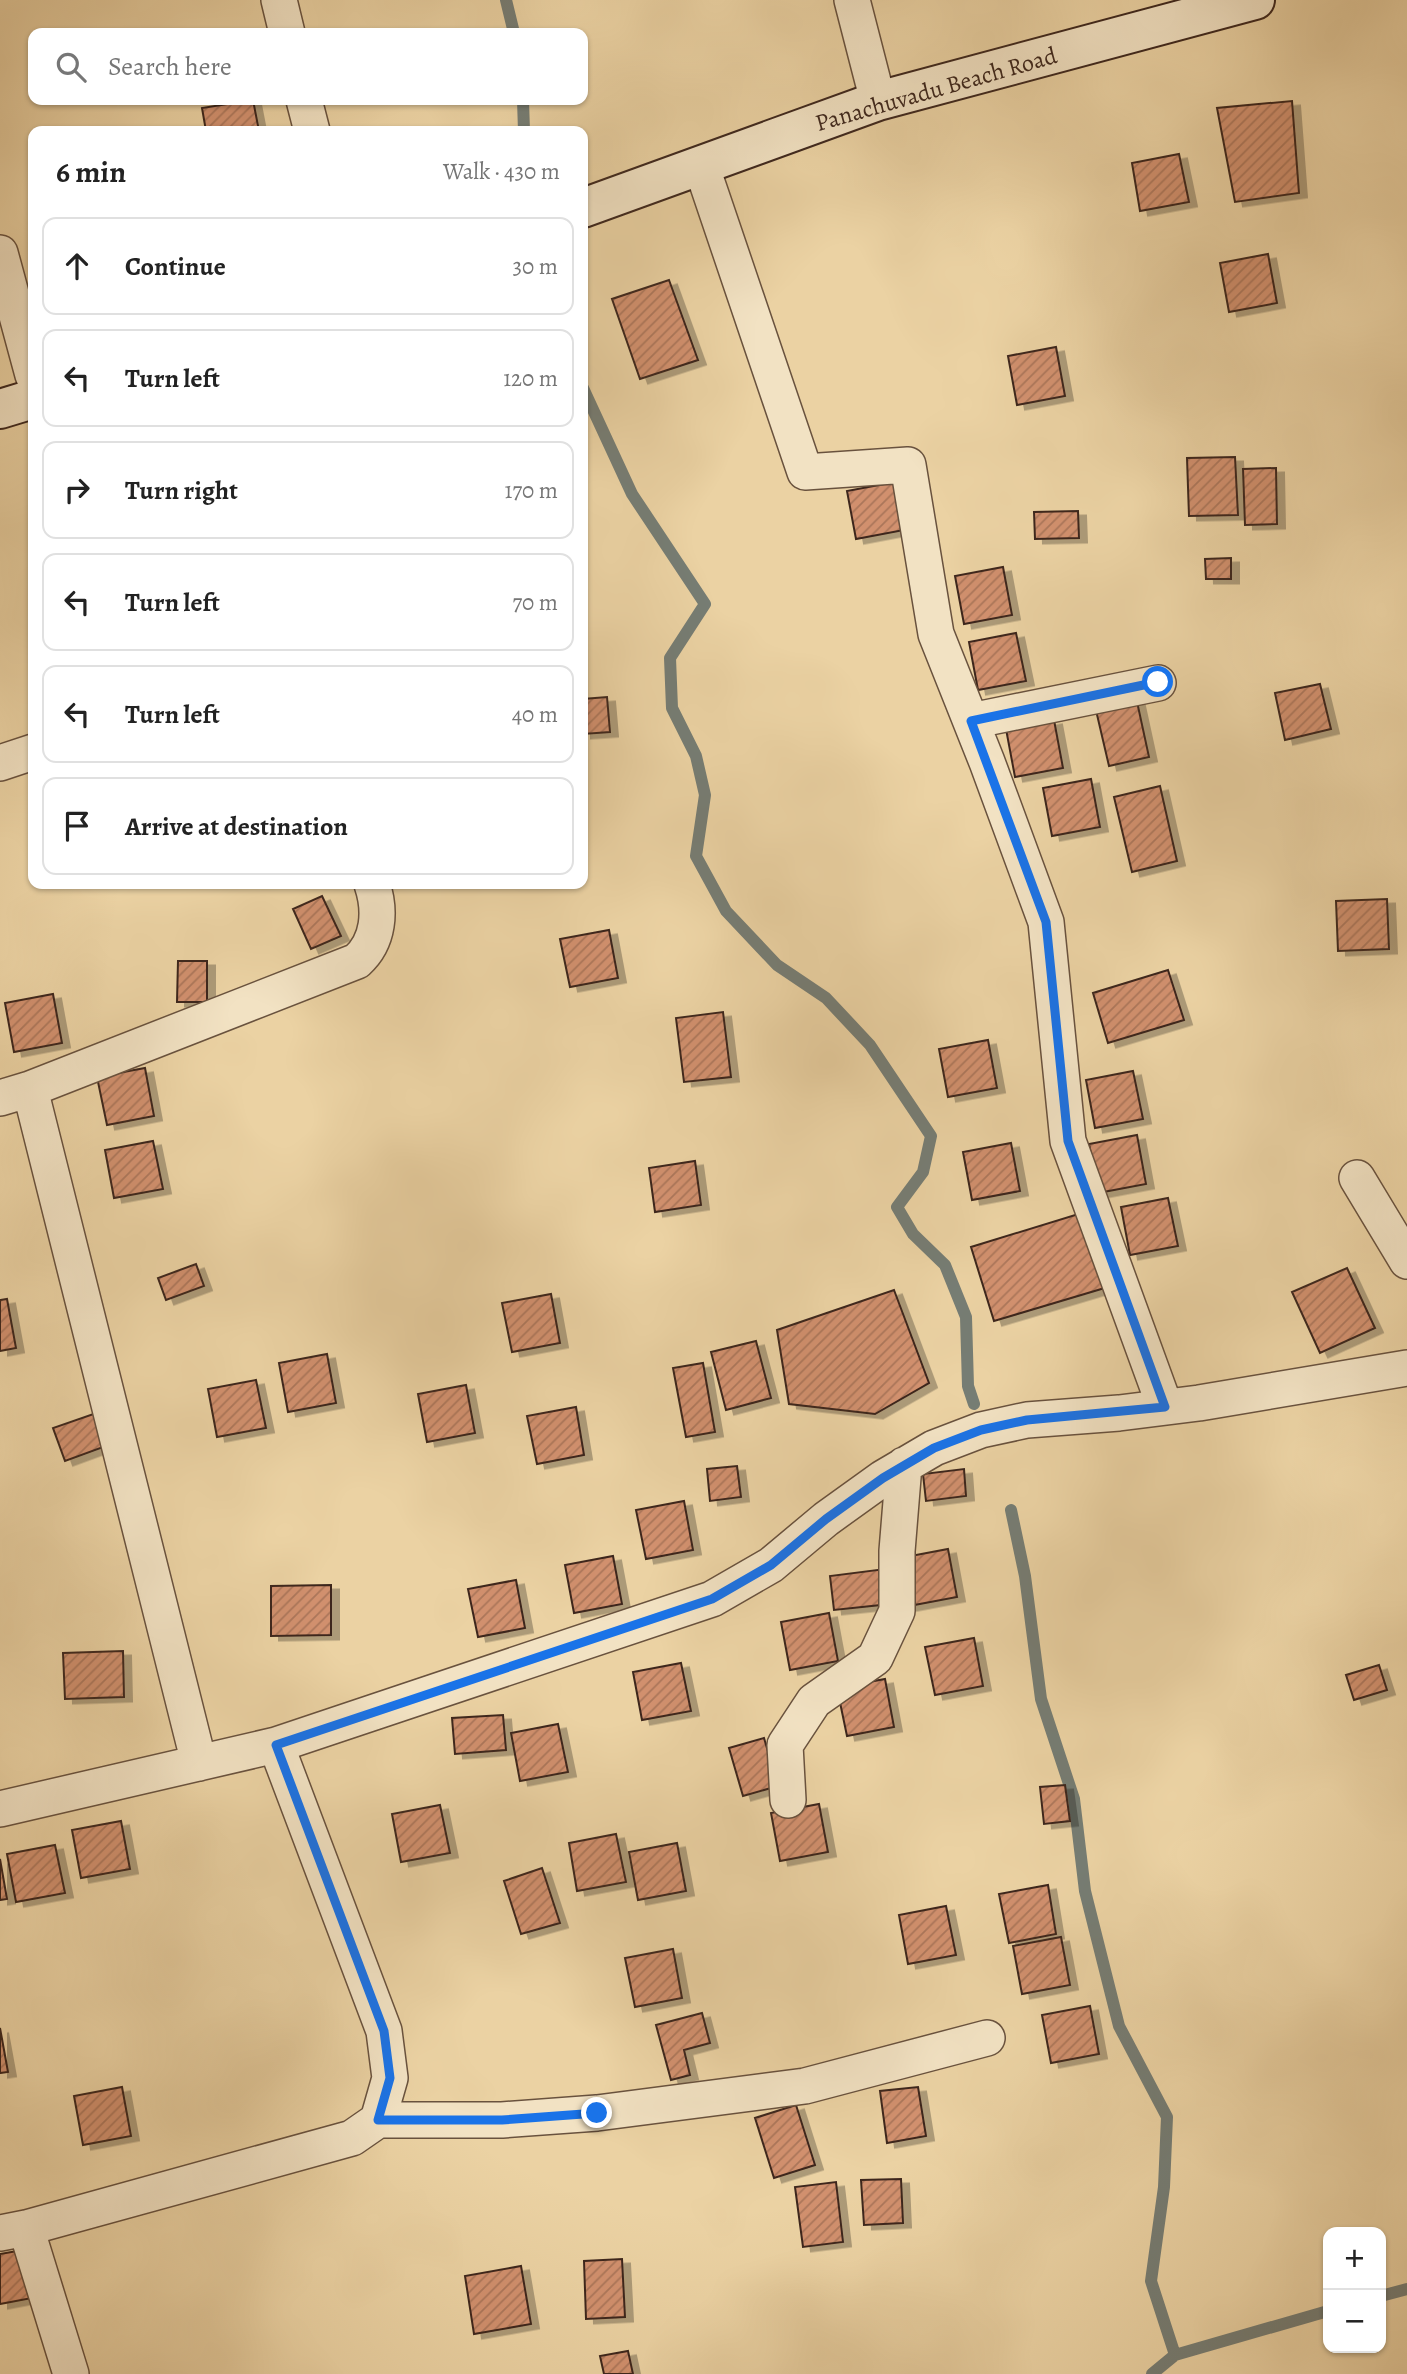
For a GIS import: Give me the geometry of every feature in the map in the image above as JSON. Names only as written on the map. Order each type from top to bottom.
[{"type":"street","points":[[279,0],[286,28]]},
{"type":"street","points":[[852,0],[878,101]]},
{"type":"street","name":"Panachuvadu Beach Road","points":[[588,206],[878,101],[1255,0]]},
{"type":"street","points":[[305,105],[311,126]]},
{"type":"street","points":[[701,166],[805,472],[908,465],[936,635],[1046,922],[1068,1141],[1165,1407]]},
{"type":"street","points":[[0,253],[28,357]]},
{"type":"street","points":[[0,409],[28,401]]},
{"type":"street","points":[[971,721],[1158,682]]},
{"type":"street","points":[[0,763],[28,754]]},
{"type":"street","points":[[199,1763],[15,1094],[357,961],[368,952],[378,915],[374,889]]},
{"type":"street","points":[[1357,1178],[1407,1261]]},
{"type":"street","points":[[0,1809],[276,1745],[712,1599],[771,1565],[826,1519],[904,1465],[934,1448],[981,1430],[1027,1420],[1165,1407],[1407,1368]]},
{"type":"street","points":[[788,1800],[785,1745],[814,1701],[875,1658],[897,1611],[897,1551],[904,1465]]},
{"type":"street","points":[[276,1745],[384,2031],[390,2078],[378,2120]]},
{"type":"street","points":[[71,2374],[13,2230],[352,2138],[378,2120],[502,2120],[597,2113],[804,2086],[987,2038]]},
{"type":"building","points":[[1292,101],[1299,193],[1235,202],[1217,108]]},
{"type":"building","points":[[254,105],[258,126],[205,126],[202,108]]},
{"type":"building","points":[[1179,154],[1189,202],[1140,211],[1132,163]]},
{"type":"building","points":[[1268,254],[1277,303],[1229,312],[1220,263]]},
{"type":"building","points":[[669,280],[698,360],[640,379],[612,299]]},
{"type":"building","points":[[1056,347],[1065,396],[1017,405],[1008,356]]},
{"type":"building","points":[[1235,457],[1238,515],[1189,516],[1187,458]]},
{"type":"building","points":[[1276,468],[1277,524],[1245,525],[1243,469]]},
{"type":"building","points":[[895,482],[904,530],[856,539],[847,491]]},
{"type":"building","points":[[1078,511],[1079,538],[1035,539],[1034,512]]},
{"type":"building","points":[[1231,558],[1231,579],[1206,579],[1205,559]]},
{"type":"building","points":[[1003,567],[1012,615],[964,624],[955,576]]},
{"type":"building","points":[[1016,633],[1026,681],[978,690],[969,642]]},
{"type":"building","points":[[1320,684],[1331,729],[1285,740],[1275,693]]},
{"type":"building","points":[[607,697],[610,732],[588,734],[588,699]]},
{"type":"building","points":[[1136,697],[1149,757],[1109,766],[1095,706]]},
{"type":"building","points":[[1054,720],[1063,768],[1015,777],[1006,729]]},
{"type":"building","points":[[1091,779],[1100,827],[1052,836],[1043,788]]},
{"type":"building","points":[[1160,786],[1177,861],[1132,872],[1114,797]]},
{"type":"building","points":[[322,896],[341,936],[311,949],[293,909]]},
{"type":"building","points":[[1387,899],[1389,949],[1338,951],[1336,901]]},
{"type":"building","points":[[609,930],[618,978],[570,987],[560,939]]},
{"type":"building","points":[[178,961],[207,961],[207,1002],[177,1002]]},
{"type":"building","points":[[1168,970],[1184,1020],[1108,1043],[1093,993]]},
{"type":"building","points":[[53,994],[62,1043],[14,1052],[5,1003]]},
{"type":"building","points":[[723,1012],[731,1077],[684,1082],[676,1018]]},
{"type":"building","points":[[988,1040],[997,1088],[948,1097],[939,1049]]},
{"type":"building","points":[[145,1068],[154,1116],[107,1125],[97,1077]]},
{"type":"building","points":[[1133,1071],[1143,1119],[1095,1128],[1086,1080]]},
{"type":"building","points":[[1137,1135],[1146,1184],[1098,1193],[1089,1144]]},
{"type":"building","points":[[153,1141],[163,1189],[114,1198],[105,1150]]},
{"type":"building","points":[[1011,1143],[1020,1191],[972,1200],[963,1152]]},
{"type":"building","points":[[695,1161],[701,1205],[655,1212],[649,1168]]},
{"type":"building","points":[[1168,1198],[1178,1246],[1130,1255],[1121,1207]]},
{"type":"building","points":[[1085,1212],[1108,1287],[994,1321],[971,1247]]},
{"type":"building","points":[[196,1264],[204,1286],[166,1300],[158,1278]]},
{"type":"building","points":[[1347,1268],[1375,1328],[1320,1353],[1292,1292]]},
{"type":"building","points":[[894,1290],[929,1383],[875,1414],[789,1404],[777,1330]]},
{"type":"building","points":[[551,1294],[560,1343],[512,1352],[502,1303]]},
{"type":"building","points":[[7,1299],[16,1348],[0,1351],[0,1300]]},
{"type":"building","points":[[756,1341],[771,1398],[726,1410],[711,1352]]},
{"type":"building","points":[[327,1354],[336,1403],[288,1412],[279,1363]]},
{"type":"building","points":[[703,1363],[715,1432],[686,1437],[673,1368]]},
{"type":"building","points":[[256,1380],[266,1428],[217,1437],[208,1389]]},
{"type":"building","points":[[466,1385],[475,1433],[427,1442],[418,1394]]},
{"type":"building","points":[[576,1407],[584,1455],[537,1464],[527,1416]]},
{"type":"building","points":[[105,1410],[117,1442],[65,1461],[53,1428]]},
{"type":"building","points":[[737,1466],[741,1497],[710,1501],[707,1469]]},
{"type":"building","points":[[964,1469],[966,1496],[926,1501],[923,1474]]},
{"type":"building","points":[[684,1501],[693,1550],[646,1559],[636,1510]]},
{"type":"building","points":[[948,1549],[957,1597],[909,1606],[900,1558]]},
{"type":"building","points":[[613,1556],[622,1604],[574,1613],[565,1565]]},
{"type":"building","points":[[885,1569],[890,1604],[834,1610],[830,1576]]},
{"type":"building","points":[[516,1580],[525,1628],[478,1637],[468,1589]]},
{"type":"building","points":[[331,1585],[331,1635],[271,1636],[271,1586]]},
{"type":"building","points":[[829,1613],[838,1661],[790,1670],[781,1622]]},
{"type":"building","points":[[974,1638],[983,1686],[935,1695],[925,1647]]},
{"type":"building","points":[[123,1651],[124,1697],[65,1699],[63,1653]]},
{"type":"building","points":[[681,1663],[691,1711],[642,1720],[633,1672]]},
{"type":"building","points":[[1379,1665],[1387,1690],[1354,1700],[1346,1675]]},
{"type":"building","points":[[885,1679],[894,1727],[847,1736],[837,1688]]},
{"type":"building","points":[[503,1715],[506,1750],[455,1754],[452,1718]]},
{"type":"building","points":[[558,1724],[568,1772],[520,1781],[511,1733]]},
{"type":"building","points":[[764,1738],[778,1786],[743,1796],[729,1748]]},
{"type":"building","points":[[1065,1785],[1070,1821],[1044,1824],[1040,1787]]},
{"type":"building","points":[[819,1804],[828,1852],[780,1861],[771,1813]]},
{"type":"building","points":[[440,1805],[450,1853],[401,1862],[392,1814]]},
{"type":"building","points":[[121,1821],[130,1869],[81,1878],[72,1830]]},
{"type":"building","points":[[616,1834],[626,1882],[577,1891],[569,1843]]},
{"type":"building","points":[[677,1843],[686,1891],[638,1900],[629,1852]]},
{"type":"building","points":[[55,1845],[65,1893],[16,1902],[7,1854]]},
{"type":"building","points":[[0,1859],[7,1899],[0,1900]]},
{"type":"building","points":[[542,1868],[560,1923],[521,1934],[504,1881]]},
{"type":"building","points":[[1048,1885],[1056,1934],[1009,1943],[999,1894]]},
{"type":"building","points":[[946,1906],[956,1955],[908,1964],[899,1915]]},
{"type":"building","points":[[1061,1937],[1070,1985],[1022,1994],[1013,1946]]},
{"type":"building","points":[[673,1949],[682,1998],[635,2007],[625,1958]]},
{"type":"building","points":[[1090,2006],[1099,2054],[1051,2063],[1042,2015]]},
{"type":"building","points":[[702,2013],[710,2043],[684,2050],[690,2075],[671,2080],[656,2025]]},
{"type":"building","points":[[0,2028],[8,2072],[0,2073]]},
{"type":"building","points":[[122,2087],[131,2136],[83,2145],[74,2096]]},
{"type":"building","points":[[918,2087],[926,2136],[887,2143],[880,2091]]},
{"type":"building","points":[[796,2105],[815,2165],[774,2178],[755,2118]]},
{"type":"building","points":[[901,2179],[903,2223],[864,2225],[861,2180]]},
{"type":"building","points":[[836,2182],[843,2242],[803,2247],[795,2187]]},
{"type":"building","points":[[23,2250],[32,2298],[0,2304],[0,2254]]},
{"type":"building","points":[[622,2259],[625,2317],[586,2319],[584,2261]]},
{"type":"building","points":[[521,2266],[531,2324],[474,2334],[465,2276]]},
{"type":"building","points":[[628,2351],[633,2374],[604,2374],[600,2356]]},
{"type":"waterway","points":[[506,0],[513,28]]},
{"type":"waterway","points":[[523,105],[524,126]]},
{"type":"waterway","points":[[588,399],[632,494],[705,604],[670,658],[672,708],[696,756],[705,795],[696,856],[726,911],[777,965],[826,998],[870,1045],[931,1136],[923,1172],[897,1207],[913,1234],[945,1265],[966,1317],[968,1386],[974,1404]]},
{"type":"waterway","points":[[1011,1510],[1025,1576],[1041,1699],[1074,1799],[1085,1891],[1119,2026],[1167,2117],[1164,2187],[1151,2281],[1175,2355]]},
{"type":"waterway","points":[[1386,2295],[1407,2289]]},
{"type":"waterway","points":[[1152,2374],[1175,2355],[1323,2312]]},
{"type":"route","points":[[597,2113],[502,2120],[378,2120],[390,2078],[384,2031],[276,1745],[712,1599],[771,1565],[826,1519],[883,1478],[934,1448],[981,1430],[1027,1420],[1165,1407],[1068,1141],[1046,922],[971,721],[1158,682]]}]
